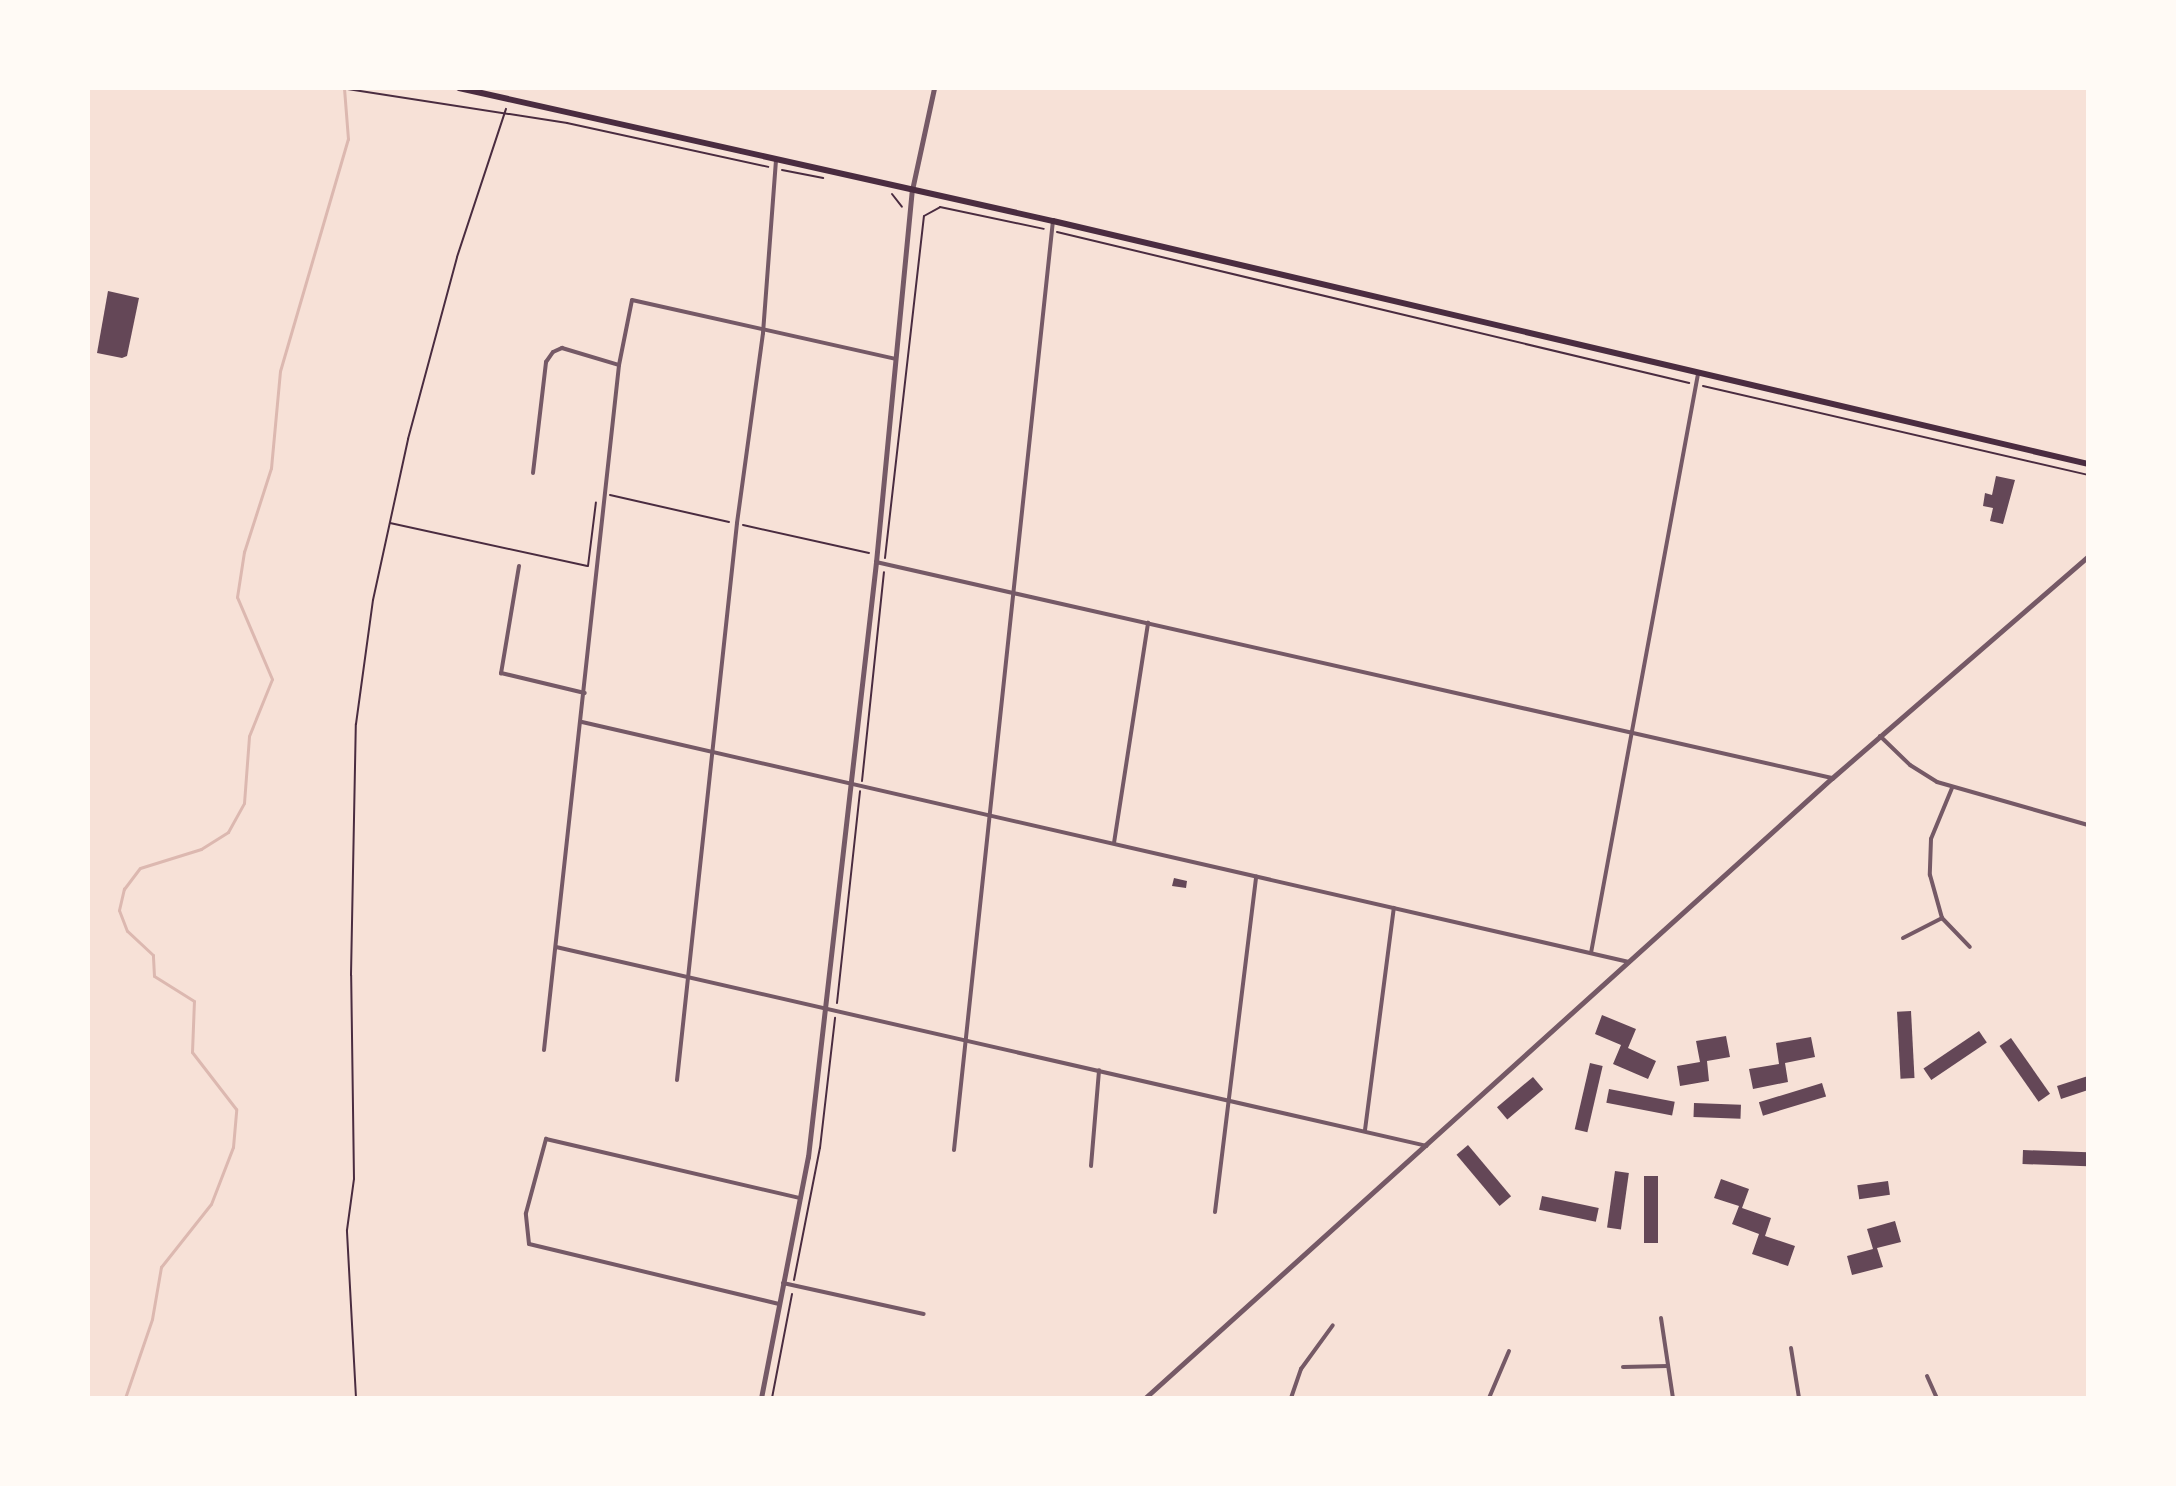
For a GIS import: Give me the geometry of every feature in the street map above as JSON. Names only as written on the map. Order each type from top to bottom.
[{"type":"main road","points":[[459,88],[1053,221],[2088,464]]},
{"type":"street","points":[[761,1398],[800,1198],[826,1008],[876,562],[912,190],[934,88]]},
{"type":"street","points":[[677,1080],[737,523],[763,333],[776,158]]},
{"type":"street","points":[[954,1150],[1053,221]]},
{"type":"street","points":[[544,1050],[619,365],[632,300],[763,333],[895,359]]},
{"type":"street","points":[[533,473],[546,362],[553,352],[562,348],[619,365]]},
{"type":"street","points":[[1591,953],[1629,732],[1698,373]]},
{"type":"street","points":[[1145,1398],[1428,1146],[1832,778],[2088,556]]},
{"type":"street","points":[[876,562],[1832,778]]},
{"type":"street","points":[[519,566],[501,673],[585,693]]},
{"type":"street","points":[[1114,843],[1148,623]]},
{"type":"street","points":[[582,722],[1629,962]]},
{"type":"street","points":[[1880,736],[1910,765],[1952,788],[2088,825]]},
{"type":"street","points":[[1952,788],[1929,851],[1932,887],[1942,918],[1970,947]]},
{"type":"street","points":[[1215,1212],[1256,876]]},
{"type":"street","points":[[1365,1130],[1394,908]]},
{"type":"street","points":[[1903,938],[1942,918]]},
{"type":"street","points":[[556,947],[966,1038],[1428,1146]]},
{"type":"street","points":[[1091,1166],[1099,1070]]},
{"type":"street","points":[[779,1304],[529,1244],[526,1213],[546,1139],[800,1198]]},
{"type":"street","points":[[783,1283],[924,1314]]},
{"type":"street","points":[[1661,1318],[1673,1398]]},
{"type":"street","points":[[1291,1398],[1306,1360],[1333,1325]]},
{"type":"street","points":[[1791,1348],[1799,1398]]},
{"type":"street","points":[[1489,1398],[1509,1351]]},
{"type":"street","points":[[1623,1367],[1668,1366]]},
{"type":"street","points":[[1927,1376],[1937,1398]]},
{"type":"path","points":[[341,88],[505,116],[567,123],[830,180]]},
{"type":"path","points":[[523,88],[533,88]]},
{"type":"path","points":[[356,1398],[355,1335],[347,1301],[347,1230],[354,1179],[353,771],[364,663],[389,522],[433,338],[508,99]]},
{"type":"path","points":[[884,191],[912,214],[924,216],[940,207],[1052,231],[2088,475]]},
{"type":"path","points":[[389,522],[588,566],[598,492],[886,553],[924,216]]},
{"type":"path","points":[[862,779],[884,572]]},
{"type":"path","points":[[837,1004],[860,795]]},
{"type":"path","points":[[795,1279],[820,1148],[835,1020]]},
{"type":"path","points":[[772,1398],[792,1294]]},
{"type":"building","points":[[108,291],[139,298],[127,356],[122,358],[97,353]]},
{"type":"building","points":[[1996,476],[2015,480],[2003,524],[1990,521],[1993,508],[1983,506],[1985,493],[1992,495]]},
{"type":"building","points":[[1174,878],[1187,881],[1186,888],[1172,886]]},
{"type":"building","points":[[1911,1011],[1915,1078],[1901,1079],[1897,1012]]},
{"type":"building","points":[[1602,1015],[1636,1029],[1628,1048],[1656,1061],[1648,1079],[1613,1064],[1621,1045],[1595,1034]]},
{"type":"building","points":[[1979,1031],[1987,1043],[1931,1080],[1923,1068]]},
{"type":"building","points":[[1726,1036],[1730,1057],[1707,1061],[1709,1081],[1680,1086],[1677,1066],[1700,1062],[1696,1041]]},
{"type":"building","points":[[1811,1037],[1815,1057],[1785,1063],[1788,1082],[1753,1089],[1749,1069],[1779,1064],[1776,1043]]},
{"type":"building","points":[[2011,1038],[2050,1094],[2039,1102],[2000,1046]]},
{"type":"building","points":[[1590,1063],[1603,1066],[1587,1132],[1575,1129]]},
{"type":"building","points":[[2088,1076],[2088,1090],[2061,1099],[2057,1086]]},
{"type":"building","points":[[1533,1077],[1543,1089],[1507,1119],[1497,1107]]},
{"type":"building","points":[[1822,1083],[1826,1096],[1763,1116],[1759,1102]]},
{"type":"building","points":[[1609,1089],[1675,1102],[1672,1116],[1606,1103]]},
{"type":"building","points":[[1694,1103],[1741,1105],[1740,1119],[1694,1117]]},
{"type":"building","points":[[1468,1145],[1511,1196],[1500,1206],[1457,1155]]},
{"type":"building","points":[[2023,1150],[2088,1152],[2087,1166],[2023,1164]]},
{"type":"building","points":[[1615,1171],[1629,1173],[1621,1229],[1607,1227]]},
{"type":"building","points":[[1644,1176],[1658,1176],[1658,1243],[1644,1243]]},
{"type":"building","points":[[1721,1179],[1749,1189],[1742,1208],[1771,1218],[1765,1236],[1795,1246],[1788,1266],[1752,1254],[1759,1234],[1732,1224],[1739,1206],[1714,1198]]},
{"type":"building","points":[[1888,1181],[1890,1195],[1859,1199],[1857,1185]]},
{"type":"building","points":[[1542,1196],[1599,1208],[1596,1222],[1539,1210]]},
{"type":"building","points":[[1895,1221],[1901,1242],[1877,1248],[1883,1267],[1852,1275],[1847,1256],[1873,1249],[1867,1229]]},
{"type":"waterway","points":[[125,1398],[152,1319],[161,1267],[211,1204],[233,1147],[236,1109],[192,1052],[194,1001],[154,976],[153,955],[127,931],[119,910],[124,889],[140,868],[201,849],[228,832],[244,803],[249,736],[272,679],[237,597],[244,552],[271,468],[280,371],[348,139],[344,88]]}]
